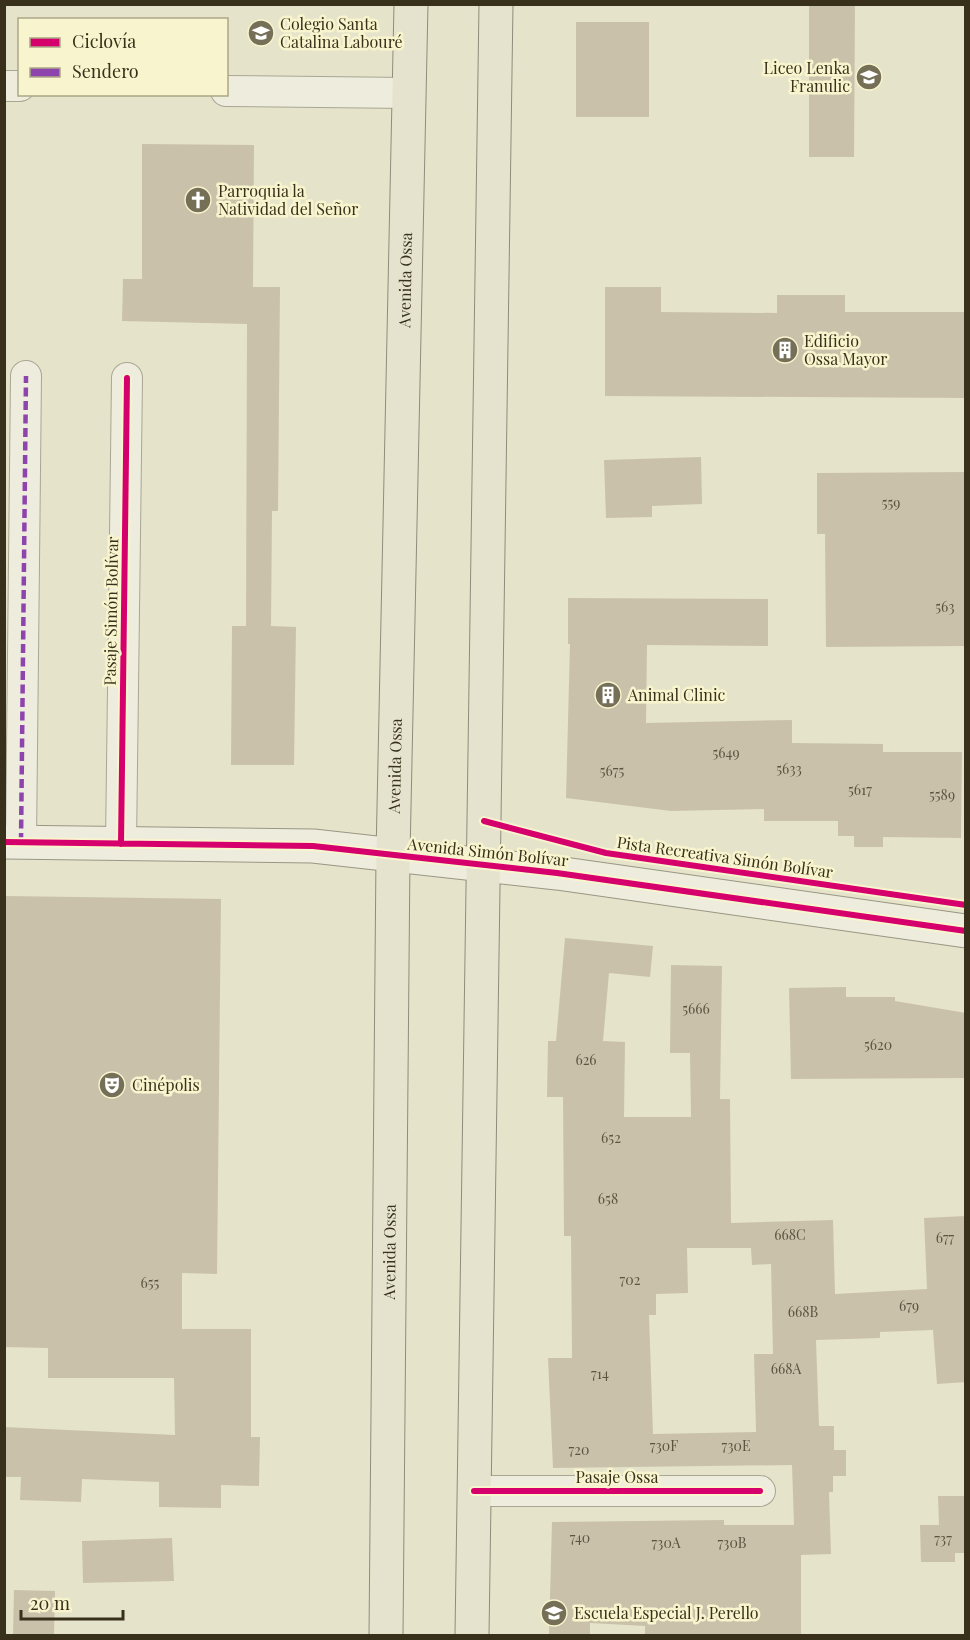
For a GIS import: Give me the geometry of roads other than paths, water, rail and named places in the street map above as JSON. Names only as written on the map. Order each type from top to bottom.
[{"type":"main road","name":"Avenida Ossa","points":[[386,1635],[393,855],[411,4]]},
{"type":"main road","points":[[472,1635],[496,4]]},
{"type":"street","points":[[228,91],[408,93]]},
{"type":"street","points":[[13,842],[26,376]]},
{"type":"street","name":"Pasaje Simón Bolívar","points":[[121,844],[127,378]]},
{"type":"street","name":"Avenida Simón Bolívar","points":[[13,842],[313,846],[557,873],[966,931]]},
{"type":"street","name":"Pasaje Ossa","points":[[474,1491],[760,1491]]},
{"type":"place","name":"Colegio Santa Catalina Labouré","points":[[261,33]]},
{"type":"place","name":"Liceo Lenka Franulic","points":[[869,77]]},
{"type":"place","name":"Parroquia la Natividad del Señor","points":[[198,200]]},
{"type":"place","name":"Edificio Ossa Mayor","points":[[785,350]]},
{"type":"place","name":"Animal Clinic","points":[[608,695]]},
{"type":"place","name":"Cinépolis","points":[[112,1085]]},
{"type":"place","name":"Escuela Especial J. Perello","points":[[554,1613]]}]
